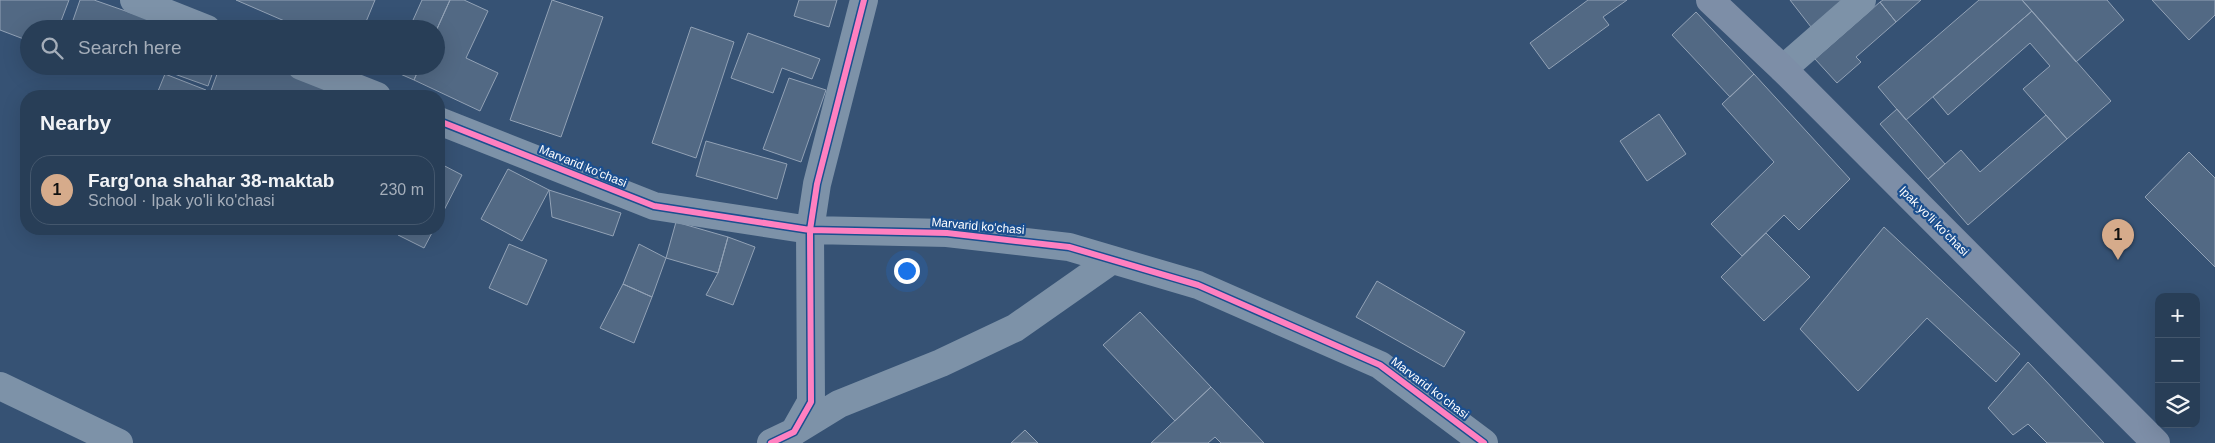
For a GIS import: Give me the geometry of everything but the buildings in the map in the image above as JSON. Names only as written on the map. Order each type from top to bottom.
[{"type":"main road","name":"Ipak yo'li ko'chasi","points":[[1710,0],[1783,69],[2156,443]]},
{"type":"street","points":[[134,0],[184,20]]},
{"type":"street","points":[[788,439],[811,402],[810,230],[817,184],[864,0]]},
{"type":"street","points":[[1783,69],[1862,0]]},
{"type":"street","points":[[324,75],[362,90]]},
{"type":"street","name":"Marvarid koʻchasi","points":[[445,123],[654,206],[810,230],[946,233],[1068,247],[1198,285],[1380,365],[1484,443]]},
{"type":"street","points":[[788,439],[839,404],[941,363],[1015,328],[1112,260]]},
{"type":"street","points":[[0,386],[119,443]]},
{"type":"cycle path","points":[[771,443],[794,432],[811,402],[810,230],[817,184],[864,0]]},
{"type":"cycle path","points":[[445,123],[654,206],[810,230],[947,233],[1069,247],[1198,285],[1380,365],[1484,443]]},
{"type":"place","name":"Farg'ona shahar 38-maktab","points":[[2118,260]]}]
